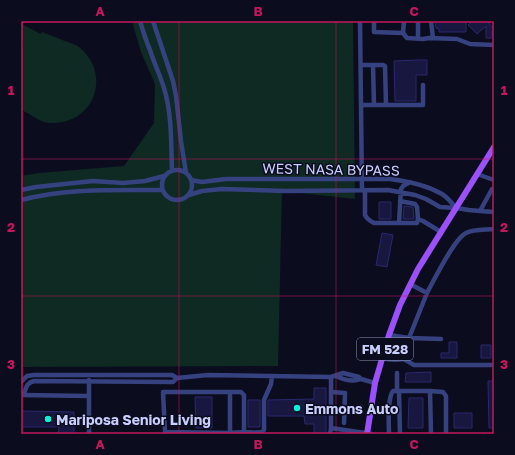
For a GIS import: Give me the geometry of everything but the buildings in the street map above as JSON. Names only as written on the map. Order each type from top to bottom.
[{"type":"main road","name":"FM 528","points":[[369,434],[375,383],[389,335],[400,305],[410,284],[494,147]]},
{"type":"street","points":[[140,21],[164,89],[169,114],[172,146],[172,171]]},
{"type":"street","points":[[153,21],[173,81],[186,172],[192,185],[189,195]]},
{"type":"street","points":[[360,21],[361,179],[366,218],[370,222],[374,223],[416,223],[418,219],[417,207],[415,204],[400,201]]},
{"type":"street","points":[[374,21],[374,32],[404,33]]},
{"type":"street","points":[[404,21],[404,33],[407,38],[457,39],[470,44],[494,45]]},
{"type":"street","points":[[418,21],[418,39]]},
{"type":"street","points":[[432,21],[433,38]]},
{"type":"street","points":[[361,65],[385,66],[386,105]]},
{"type":"street","points":[[374,105],[375,65]]},
{"type":"street","points":[[361,105],[423,105],[423,85]]},
{"type":"street","points":[[21,190],[93,181],[124,183],[145,181],[164,176],[176,170],[186,172]]},
{"type":"street","points":[[477,174],[493,179]]},
{"type":"street","points":[[21,200],[59,193],[94,190],[162,190],[162,181],[164,176]]},
{"type":"street","name":"WEST NASA BYPASS","points":[[191,180],[202,182],[226,179],[390,179],[410,182],[443,195],[456,208]]},
{"type":"street","points":[[399,223],[400,189],[410,182]]},
{"type":"street","name":"WEST NASA BYPASS","points":[[162,190],[169,199],[180,200],[189,195],[202,191],[222,189],[270,191],[388,190],[415,195],[440,207],[456,208]]},
{"type":"street","points":[[480,211],[492,189],[494,189]]},
{"type":"street","points":[[456,208],[494,212]]},
{"type":"street","points":[[418,219],[441,232]]},
{"type":"street","points":[[404,359],[409,338],[427,293],[455,243],[465,233],[474,230],[494,229]]},
{"type":"street","points":[[410,284],[427,293]]},
{"type":"street","points":[[389,335],[441,340]]},
{"type":"street","points":[[382,358],[404,359],[414,365],[491,365]]},
{"type":"street","points":[[397,373],[400,434]]},
{"type":"street","points":[[21,382],[27,376],[34,375],[172,375],[177,378],[208,375],[333,376],[342,379],[356,381],[361,380],[375,383]]},
{"type":"street","points":[[89,375],[89,434]]},
{"type":"street","points":[[244,432],[244,395],[241,392],[163,392],[165,432],[259,433],[264,430],[264,400],[271,384],[272,376]]},
{"type":"street","points":[[330,434],[333,376]]},
{"type":"street","points":[[22,394],[25,391],[26,386],[34,381],[173,382],[177,378]]},
{"type":"street","points":[[389,434],[390,400],[393,391],[443,392],[446,396],[446,434]]},
{"type":"street","points":[[430,391],[430,434]]},
{"type":"street","points":[[230,392],[230,433]]},
{"type":"street","points":[[331,392],[345,393],[344,423]]},
{"type":"street","points":[[22,394],[89,396]]},
{"type":"street","points":[[331,428],[369,434]]},
{"type":"green space","points":[[132,21],[353,21],[355,199],[282,191],[278,366],[21,367],[21,176],[39,173],[124,166],[154,123],[155,84],[141,52]]},
{"type":"green space","points":[[21,24],[41,34],[42,32],[76,45],[89,58],[95,70],[96,82],[94,94],[89,105],[81,114],[69,120],[49,123],[41,121],[21,110],[21,56],[23,42]]},
{"type":"place","name":"Emmons Auto","points":[[297,408]]},
{"type":"place","name":"Mariposa Senior Living","points":[[48,419]]}]
